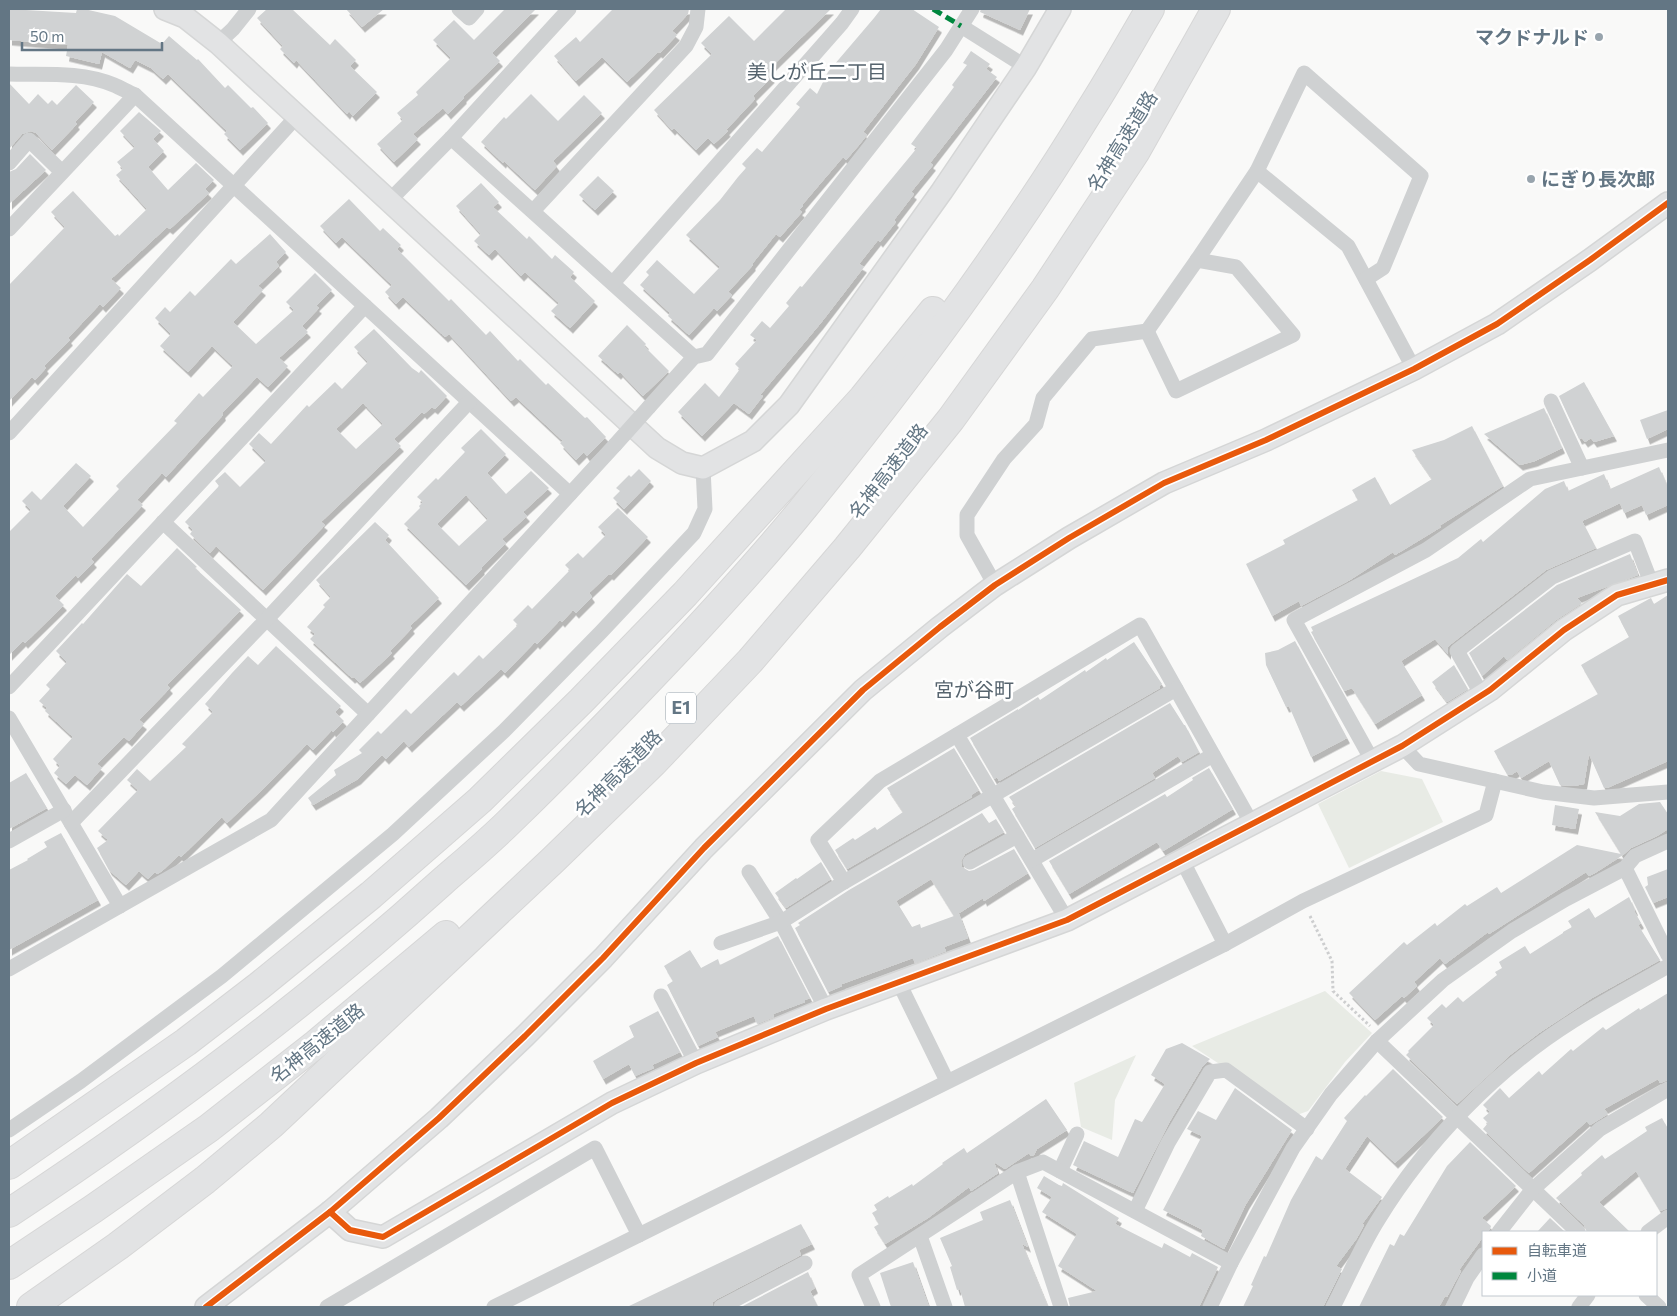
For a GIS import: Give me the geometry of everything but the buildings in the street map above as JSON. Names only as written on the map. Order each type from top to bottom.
[{"type":"highway","points":[[9,1165],[186,1042],[260,986],[363,901],[480,800],[581,701],[685,594],[780,490],[863,398],[938,306],[991,233],[1077,105],[1135,9]]},
{"type":"highway","name":"E1","points":[[9,1213],[181,1095],[292,1010],[400,920],[509,822],[614,718],[707,618],[803,509],[906,378],[1002,245],[1090,111],[1150,9]]},
{"type":"highway","name":"名神高速道路","points":[[9,1265],[209,1128],[316,1044],[430,950],[540,851],[647,744],[739,647],[834,539],[938,408],[1032,278],[1125,142],[1202,9]]},
{"type":"highway","points":[[31,1307],[118,1246],[205,1180],[271,1126],[654,763],[750,661],[847,548],[945,426],[1045,289],[1136,151],[1216,9]]},
{"type":"street","points":[[165,9],[185,17],[218,43],[657,448],[682,463],[703,468],[754,441],[789,405],[942,192],[1026,67],[1060,9]]},
{"type":"street","points":[[218,43],[233,29],[249,9]]},
{"type":"street","points":[[460,9],[469,18],[477,9]]},
{"type":"street","points":[[389,201],[569,9]]},
{"type":"street","points":[[533,211],[686,46],[696,27],[698,9]]},
{"type":"street","points":[[613,283],[836,30],[852,9]]},
{"type":"street","points":[[9,969],[270,820],[694,357],[707,354],[946,50],[972,9]]},
{"type":"street","points":[[961,26],[1026,67]]},
{"type":"street","points":[[995,585],[967,535],[966,515],[1004,459],[1036,424],[1043,398],[1092,339],[1147,331],[1198,260],[1257,171],[1304,73],[1421,176],[1383,268],[1366,279]]},
{"type":"street","points":[[9,74],[75,75],[100,80],[135,95],[570,494]]},
{"type":"street","points":[[9,229],[135,95]]},
{"type":"street","points":[[9,432],[298,115]]},
{"type":"street","points":[[450,138],[694,357]]},
{"type":"street","points":[[9,163],[29,140],[62,172]]},
{"type":"street","points":[[1257,171],[1348,246],[1414,368]]},
{"type":"street","points":[[206,1307],[330,1212],[439,1118],[603,958],[704,848],[863,690],[995,585],[1069,538],[1164,482],[1266,440],[1414,368],[1497,324],[1668,204]]},
{"type":"street","points":[[1147,331],[1176,390],[1293,335],[1236,268],[1198,260]]},
{"type":"street","points":[[9,687],[365,306]]},
{"type":"street","points":[[1551,401],[1582,468]]},
{"type":"street","points":[[9,841],[67,816],[267,619],[469,402]]},
{"type":"street","points":[[1373,762],[1294,620],[1426,550],[1530,479],[1668,450]]},
{"type":"street","points":[[9,1130],[81,1081],[222,976],[392,834],[504,731],[694,533],[705,509],[703,468]]},
{"type":"street","points":[[163,522],[368,714]]},
{"type":"street","points":[[330,1212],[350,1230],[383,1237],[612,1103],[696,1062],[826,1009],[1067,920],[1402,746],[1482,695],[1564,630],[1617,595],[1660,583],[1635,541],[1552,577],[1457,651],[1482,695]]},
{"type":"street","points":[[844,882],[818,840],[880,781],[1140,625],[1252,824]]},
{"type":"street","points":[[721,943],[781,922],[844,882],[1176,689]]},
{"type":"street","points":[[9,718],[120,906]]},
{"type":"street","points":[[957,735],[1067,920]]},
{"type":"street","points":[[1402,746],[1419,764],[1543,792],[1594,798],[1667,795]]},
{"type":"street","points":[[1032,860],[1212,755]]},
{"type":"street","points":[[494,1307],[1225,944],[1302,901],[1486,814],[1495,781]]},
{"type":"street","points":[[970,862],[1017,836]]},
{"type":"street","points":[[1210,1307],[1231,1263],[1293,1148],[1374,1034],[1443,980],[1512,930],[1625,868],[1635,856],[1668,841]]},
{"type":"street","points":[[1182,860],[1225,944]]},
{"type":"street","points":[[1625,868],[1668,955]]},
{"type":"street","points":[[749,872],[781,922],[826,1009]]},
{"type":"street","points":[[1333,1307],[1378,1220],[1412,1171],[1456,1117],[1522,1057],[1565,1026],[1668,966]]},
{"type":"street","points":[[899,982],[947,1081]]},
{"type":"street","points":[[661,996],[696,1062]]},
{"type":"street","points":[[1374,1034],[1456,1117],[1577,1231]]},
{"type":"street","points":[[1135,1211],[1168,1143],[1210,1072],[1226,1070],[1306,1129]]},
{"type":"street","points":[[1500,1231],[1532,1190],[1600,1129],[1668,1089]]},
{"type":"street","points":[[1060,1171],[1077,1134]]},
{"type":"street","points":[[326,1307],[595,1148],[639,1235]]},
{"type":"street","points":[[873,1307],[859,1275],[1017,1172],[1043,1162],[1231,1263]]},
{"type":"street","points":[[1017,1172],[1061,1307]]},
{"type":"street","points":[[1649,1231],[1668,1217]]},
{"type":"street","points":[[920,1236],[945,1307]]},
{"type":"street","points":[[1452,1307],[1467,1278],[1482,1256]]},
{"type":"street","points":[[721,1307],[805,1263]]},
{"type":"street","points":[[1579,1307],[1587,1296]]},
{"type":"street","points":[[1647,1296],[1659,1307]]},
{"type":"path","points":[[1302,901],[1332,961],[1333,991],[1374,1034]]},
{"type":"shaded area","points":[[1381,771],[1422,779],[1443,822],[1349,868],[1318,804]]},
{"type":"shaded area","points":[[1325,991],[1372,1033],[1345,1062],[1308,1111],[1297,1115],[1192,1046]]},
{"type":"shaded area","points":[[1136,1055],[1115,1100],[1112,1140],[1081,1127],[1074,1083]]},
{"type":"marked path","points":[[933,9],[961,26]]},
{"type":"cycle path","points":[[206,1307],[330,1212],[439,1118],[603,958],[704,848],[863,690],[995,585],[1069,538],[1164,483],[1266,440],[1414,369],[1497,324],[1668,203]]},
{"type":"cycle path","points":[[330,1212],[350,1230],[383,1237],[612,1103],[696,1063],[826,1009],[1067,920],[1402,746],[1490,690],[1564,630],[1617,595],[1668,580]]},
{"type":"place","name":"マクドナルド","points":[[1599,37]]},
{"type":"place","name":"にぎり長次郎","points":[[1531,179]]},
{"type":"district","name":"美しが丘二丁目","points":[[817,72]]},
{"type":"district","name":"宮が谷町","points":[[974,690]]}]
